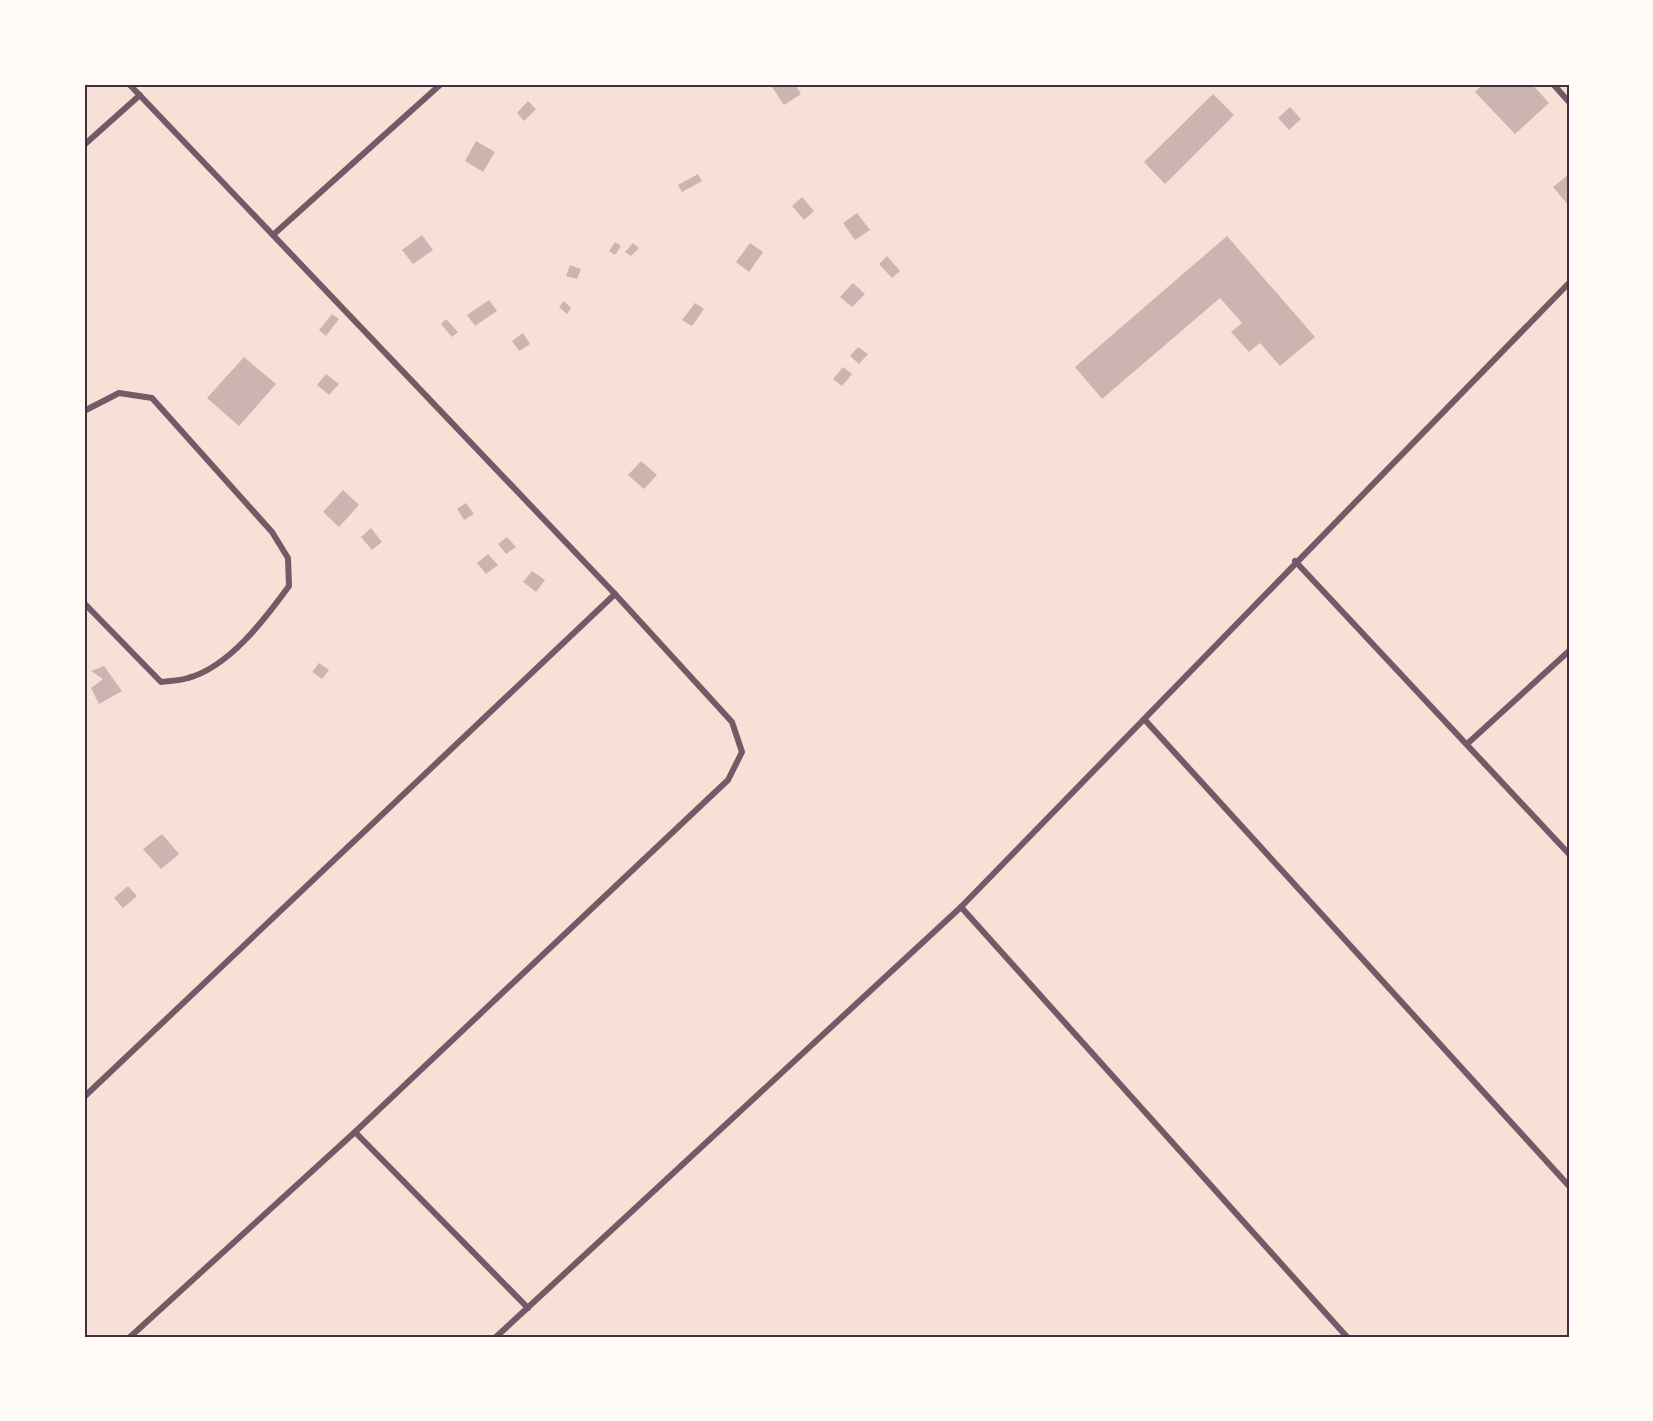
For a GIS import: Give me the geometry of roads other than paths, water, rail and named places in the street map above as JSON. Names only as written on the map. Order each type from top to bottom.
[{"type":"street","points":[[129,84],[615,594],[732,722],[742,752],[728,780],[355,1132],[130,1337]]},
{"type":"street","points":[[273,235],[441,84]]},
{"type":"street","points":[[1552,84],[1569,102]]},
{"type":"street","points":[[84,145],[140,95]]},
{"type":"street","points":[[496,1337],[961,907],[1569,283]]},
{"type":"street","points":[[84,411],[119,393],[152,398],[272,532],[288,558],[289,586],[259,626],[215,666],[189,678],[160,682],[84,603]]},
{"type":"street","points":[[1296,561],[1569,854]]},
{"type":"street","points":[[84,1097],[615,594]]},
{"type":"street","points":[[1467,744],[1569,651]]},
{"type":"street","points":[[1145,720],[1569,1186]]},
{"type":"street","points":[[961,907],[1347,1337]]},
{"type":"street","points":[[355,1132],[528,1308]]}]
